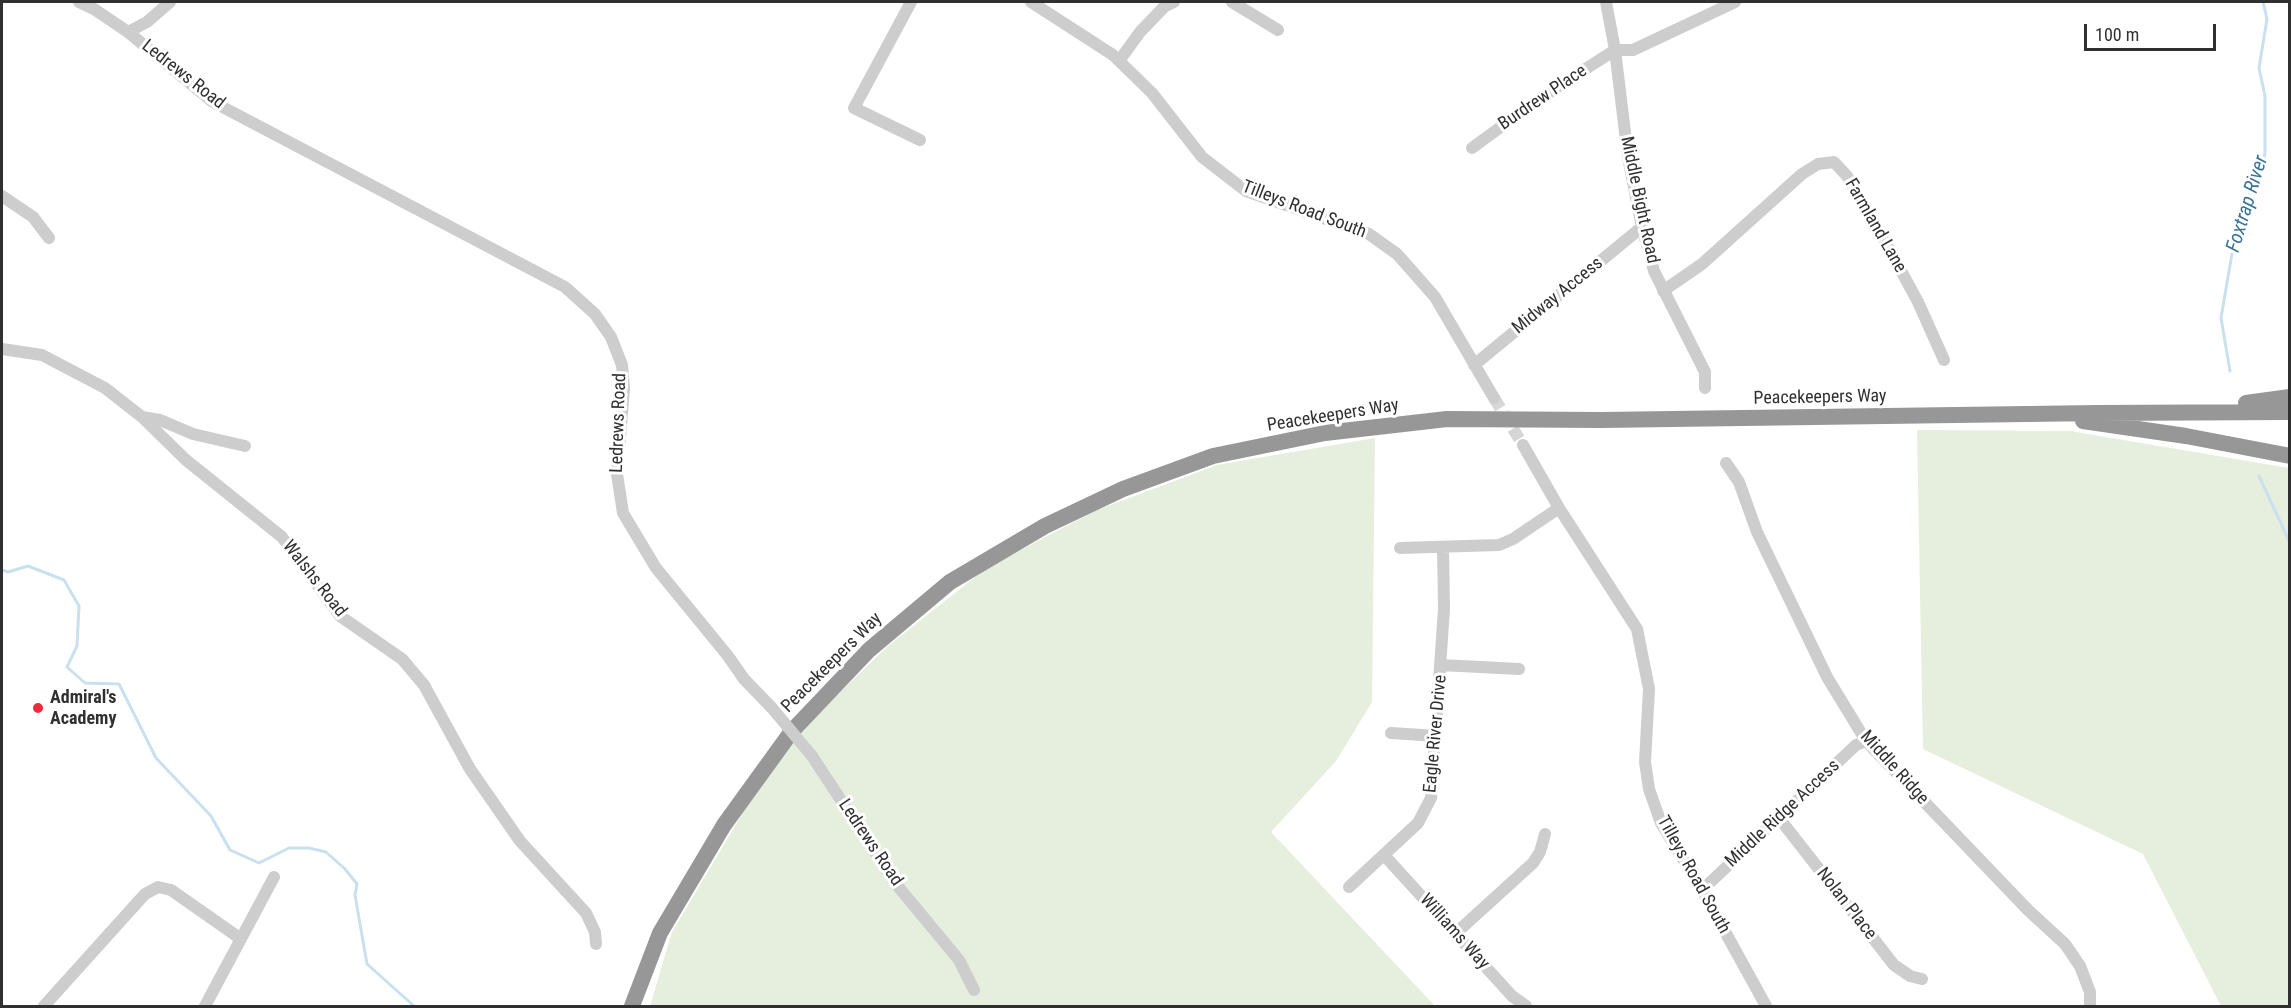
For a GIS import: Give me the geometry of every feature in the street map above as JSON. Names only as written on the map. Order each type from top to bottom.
[{"type":"highway","points":[[2163,412],[2289,397]]},
{"type":"highway","name":"Peacekeepers Way","points":[[632,1006],[660,933],[724,825],[792,731],[869,650],[950,582],[1045,526],[1123,489],[1213,456],[1325,433],[1447,419],[1601,420],[2289,412]]},
{"type":"highway","points":[[2032,414],[2186,436],[2289,456]]},
{"type":"street","name":"Ledrews Road","points":[[79,2],[94,9],[128,32],[213,102],[565,288],[595,314],[611,337],[622,365],[624,389],[617,474],[623,513],[656,568],[744,678],[812,756],[896,884],[959,960],[974,990]]},
{"type":"street","points":[[128,32],[147,22],[170,2]]},
{"type":"street","points":[[910,2],[855,108],[920,140]]},
{"type":"street","points":[[1119,61],[1156,15],[1164,7],[1174,2]]},
{"type":"street","points":[[1232,2],[1278,30]]},
{"type":"street","name":"Middle Bight Road","points":[[1606,2],[1616,50],[1628,157],[1642,227],[1654,271],[1705,372],[1705,388]]},
{"type":"street","points":[[1616,50],[1633,50],[1735,2]]},
{"type":"street","name":"Tilleys Road South","points":[[1036,3],[1119,61],[1152,93],[1202,157],[1246,191],[1369,234],[1398,254],[1435,297],[1494,398]]},
{"type":"street","name":"Burdrew Place","points":[[1472,148],[1539,99],[1616,50]]},
{"type":"street","name":"Farmland Lane","points":[[1663,291],[1702,264],[1803,174],[1818,164],[1834,162],[1847,176],[1892,254],[1918,302],[1944,360]]},
{"type":"street","points":[[2,196],[33,217],[49,238]]},
{"type":"street","name":"Midway Access","points":[[1474,365],[1642,227]]},
{"type":"street","name":"Walshs Road","points":[[2,349],[42,355],[105,388],[142,417],[186,460],[282,537],[340,616],[402,659],[424,685],[470,769],[520,841],[586,913],[595,932],[596,944]]},
{"type":"street","points":[[142,417],[160,420],[193,434],[245,446]]},
{"type":"street","name":"Tilleys Road South","points":[[1523,444],[1559,508],[1637,629],[1649,689],[1645,762],[1649,789],[1661,823],[1702,890],[1766,1006]]},
{"type":"street","name":"Middle Ridge","points":[[1726,463],[1739,482],[1756,532],[1827,677],[1866,741],[2028,910],[2065,944],[2080,966],[2090,992],[2090,1006]]},
{"type":"street","points":[[1400,548],[1485,546],[1506,542],[1559,508]]},
{"type":"street","name":"Eagle River Drive","points":[[1349,886],[1418,823],[1428,809],[1434,788],[1444,609],[1443,547]]},
{"type":"street","points":[[1441,665],[1519,669]]},
{"type":"street","points":[[1391,733],[1437,736]]},
{"type":"street","name":"Middle Ridge Access","points":[[1702,890],[1856,745],[1866,741]]},
{"type":"street","name":"Nolan Place","points":[[1779,818],[1894,965],[1910,976],[1922,979]]},
{"type":"street","points":[[1456,933],[1533,863],[1540,852],[1545,834]]},
{"type":"street","name":"Williams Way","points":[[1384,855],[1512,996],[1526,1006]]},
{"type":"street","points":[[205,1006],[274,877]]},
{"type":"street","points":[[44,1006],[145,894],[158,887],[171,890],[241,939]]},
{"type":"green space","points":[[1917,430],[2070,431],[2289,468],[2289,1006],[2221,1006],[2143,854],[1923,749]]},
{"type":"green space","points":[[1375,438],[1372,702],[1336,761],[1271,832],[1435,1006],[650,1006],[672,932],[751,799],[802,729],[888,646],[988,567],[1097,510],[1217,465]]},
{"type":"waterway","name":"Foxtrap River","points":[[2230,371],[2221,318],[2234,242],[2257,171],[2264,161],[2265,152],[2265,96],[2259,68],[2267,19],[2263,2]]},
{"type":"waterway","name":"Foxtrap River","points":[[2259,476],[2290,543]]},
{"type":"waterway","points":[[2,570],[8,572],[28,566],[64,580],[79,606],[77,646],[67,667],[85,683],[119,684],[156,758],[211,816],[230,850],[259,863],[289,848],[309,848],[326,852],[345,869],[357,884],[355,895],[367,964],[414,1006]]},
{"type":"tunnel","points":[[1494,398],[1523,445]]},
{"type":"place","name":"Admiral's Academy","points":[[38,708]]}]
